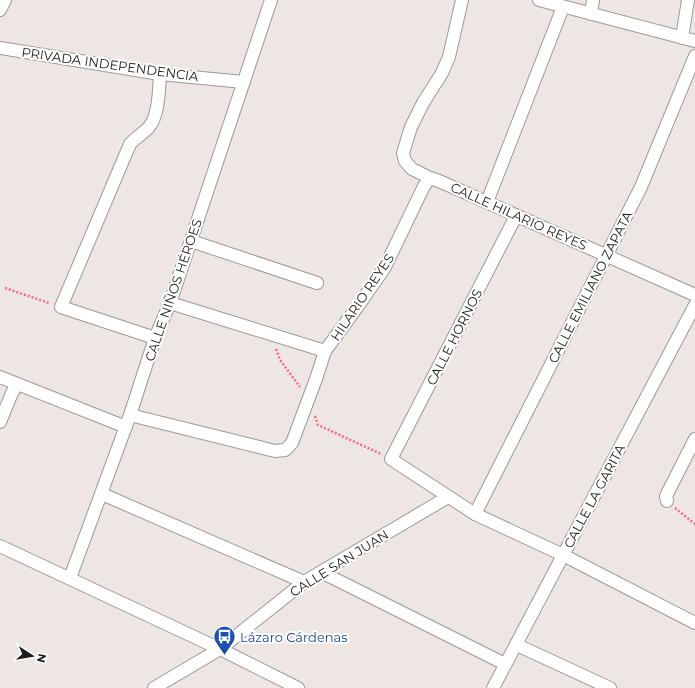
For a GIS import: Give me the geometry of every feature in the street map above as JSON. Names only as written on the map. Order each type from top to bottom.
[{"type":"street","points":[[0,10],[5,0]]},
{"type":"street","name":"CALLE NIÑOS HÉROES","points":[[70,578],[128,421],[155,338],[170,303],[271,0]]},
{"type":"street","name":"CALLE HILARIO REYES","points":[[462,0],[449,57],[442,73],[423,103],[411,127],[403,153],[405,162],[412,169],[430,178],[695,295]]},
{"type":"street","points":[[539,0],[695,41]]},
{"type":"street","points":[[591,14],[594,0]]},
{"type":"street","points":[[682,38],[688,0]]},
{"type":"street","points":[[487,202],[563,7]]},
{"type":"street","name":"PRIVADA INDEPENDENCIA","points":[[0,49],[160,74],[244,82]]},
{"type":"street","name":"CALLE EMILIANO ZAPATA","points":[[475,514],[641,187],[695,56]]},
{"type":"street","points":[[155,338],[61,307],[130,144],[153,122],[158,98],[160,74]]},
{"type":"street","name":"HILARIO REYES","points":[[325,351],[385,267],[424,186],[430,178]]},
{"type":"street","name":"CALLE HORNOS","points":[[391,459],[516,216]]},
{"type":"street","points":[[191,241],[317,283]]},
{"type":"street","points":[[0,377],[128,421],[275,451],[285,450],[292,443],[325,351],[170,303]]},
{"type":"street","name":"CALLE LA GARITA","points":[[493,688],[695,305]]},
{"type":"street","points":[[0,422],[12,392],[18,384]]},
{"type":"street","points":[[667,498],[695,439]]},
{"type":"street","points":[[391,459],[475,514],[563,555],[695,623]]},
{"type":"street","points":[[102,494],[304,582]]},
{"type":"street","name":"CALLE SAN JUAN","points":[[154,688],[220,649],[304,582],[448,497]]},
{"type":"street","points":[[0,546],[220,649],[298,688]]},
{"type":"street","points":[[321,572],[505,664]]},
{"type":"street","points":[[517,645],[610,688]]},
{"type":"path","points":[[5,288],[61,307]]},
{"type":"path","points":[[272,335],[280,360],[309,398],[318,425],[391,459]]},
{"type":"path","points":[[667,498],[695,524]]},
{"type":"place","name":"Lázaro Cárdenas","points":[[225,656]]}]
